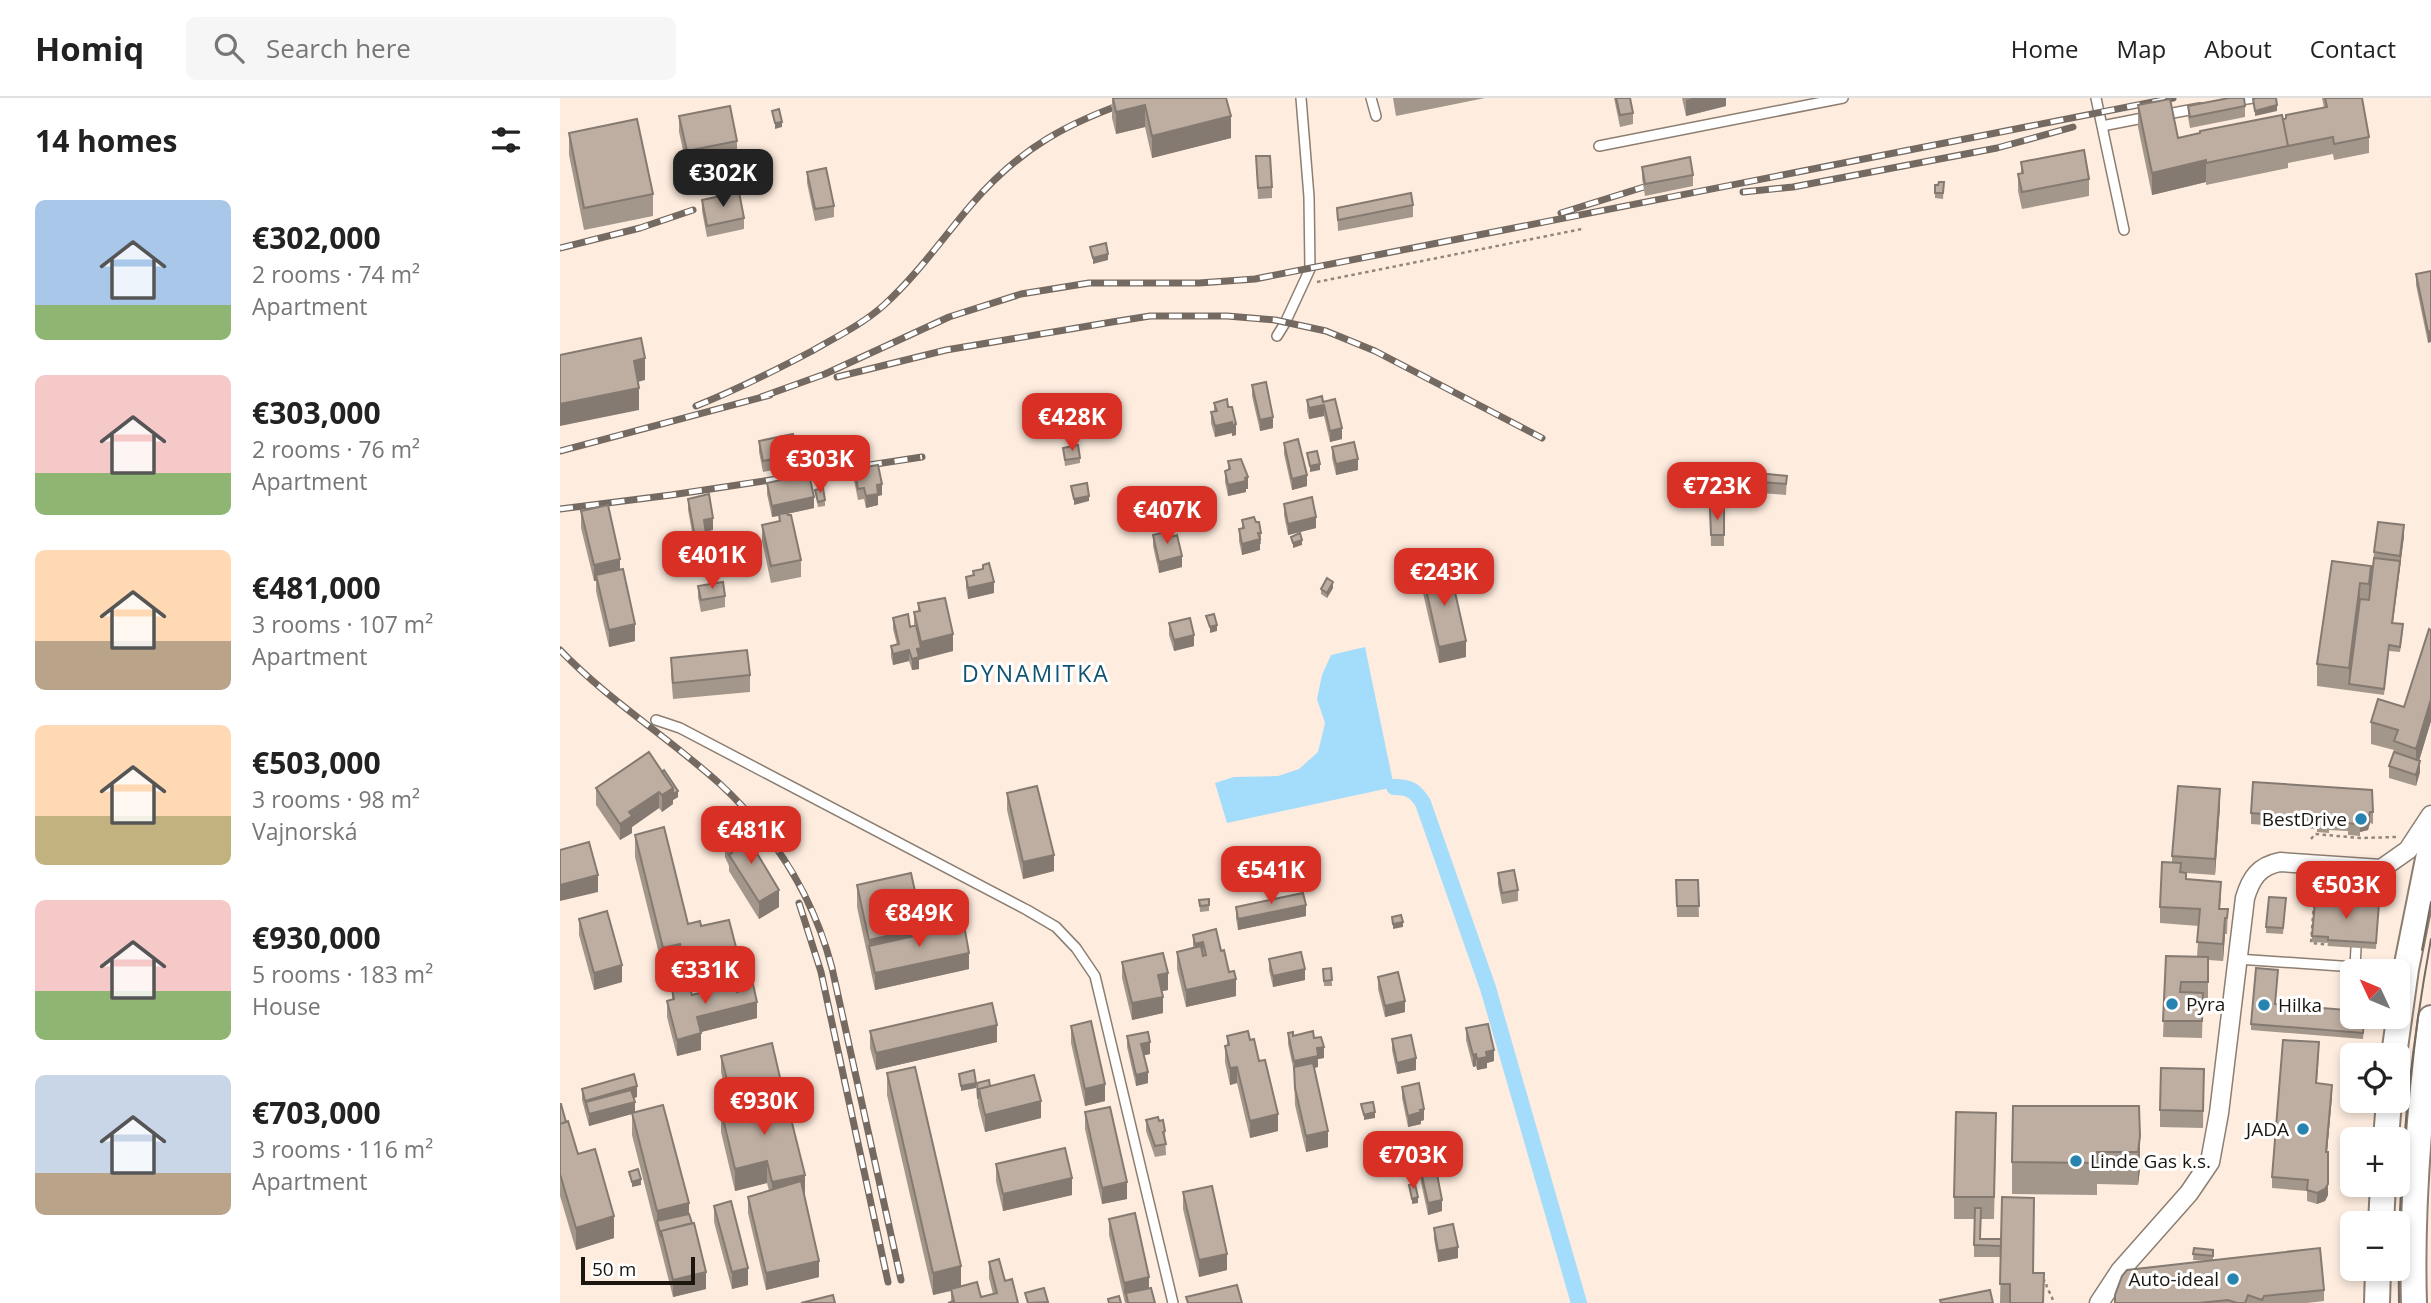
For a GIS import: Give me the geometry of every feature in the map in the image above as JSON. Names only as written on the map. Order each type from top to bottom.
[{"type":"main road","points":[[2408,959],[2431,845]]},
{"type":"main road","points":[[2414,1303],[2416,1166],[2431,1018]]},
{"type":"main road","points":[[2377,1303],[2378,1281]]},
{"type":"street","points":[[2099,1303],[2120,1271],[2189,1193],[2210,1162],[2219,1113],[2245,898],[2252,879],[2263,868],[2280,862],[2381,869],[2408,850],[2431,815]]},
{"type":"lane","points":[[1277,336],[1310,269],[1309,197],[1301,98]]},
{"type":"lane","points":[[1371,98],[1376,116]]},
{"type":"lane","points":[[1599,146],[1843,98]]},
{"type":"lane","points":[[2096,98],[2124,230]]},
{"type":"lane","points":[[2225,103],[2253,98]]},
{"type":"lane","points":[[2102,126],[2212,106]]},
{"type":"lane","points":[[656,720],[680,728],[764,771],[1027,910],[1056,927],[1076,948],[1095,976],[1173,1303]]},
{"type":"lane","points":[[2359,907],[2363,868]]},
{"type":"lane","points":[[2355,959],[2356,948]]},
{"type":"lane","points":[[2236,963],[2340,966]]},
{"type":"path","points":[[1304,285],[1581,229]]},
{"type":"path","points":[[2311,839],[2315,834],[2360,838],[2398,837]]},
{"type":"path","points":[[2316,874],[2336,875],[2334,906],[2332,945],[2311,943],[2316,874]]},
{"type":"path","points":[[2314,905],[2334,906]]},
{"type":"path","points":[[2042,1280],[2046,1281],[2046,1289],[2053,1298],[2053,1303]]},
{"type":"water","points":[[1365,647],[1394,787],[1227,823],[1215,783],[1234,777],[1278,776],[1299,769],[1318,752],[1325,723],[1317,699],[1322,675],[1331,655]]},
{"type":"building","points":[[1113,98],[1226,98],[1231,116],[1152,136],[1145,105],[1116,112]]},
{"type":"building","points":[[1616,98],[1630,98],[1633,113],[1620,115]]},
{"type":"building","points":[[2229,98],[2244,98],[2245,106],[2190,117],[2188,106]]},
{"type":"building","points":[[2276,98],[2277,105],[2255,111],[2253,99]]},
{"type":"building","points":[[2325,98],[2362,98],[2369,137],[2334,144],[2333,137],[2288,146],[2283,120],[2286,115],[2327,107]]},
{"type":"building","points":[[2170,99],[2178,138],[2282,115],[2288,146],[2206,163],[2206,160],[2152,173],[2138,105]]},
{"type":"building","points":[[730,106],[737,141],[687,151],[679,116]]},
{"type":"building","points":[[779,109],[782,122],[775,123],[772,111]]},
{"type":"building","points":[[637,119],[653,194],[584,208],[569,133]]},
{"type":"building","points":[[2084,150],[2089,179],[2022,192],[2018,174],[2023,173],[2021,162]]},
{"type":"building","points":[[1256,156],[1270,156],[1272,187],[1258,188]]},
{"type":"building","points":[[1690,157],[1693,175],[1645,184],[1642,167]]},
{"type":"building","points":[[826,168],[834,206],[815,209],[807,172]]},
{"type":"building","points":[[1944,182],[1943,193],[1935,193],[1935,185]]},
{"type":"building","points":[[739,192],[744,218],[707,226],[702,200]]},
{"type":"building","points":[[1411,193],[1413,205],[1338,220],[1337,208]]},
{"type":"building","points":[[1106,243],[1108,254],[1093,258],[1090,247]]},
{"type":"building","points":[[2431,271],[2431,331],[2428,332],[2416,274]]},
{"type":"building","points":[[641,338],[645,358],[634,361],[639,388],[560,404],[560,355]]},
{"type":"building","points":[[1266,382],[1273,417],[1260,420],[1252,385]]},
{"type":"building","points":[[1322,396],[1323,402],[1335,399],[1342,428],[1330,431],[1324,405],[1309,408],[1307,400]]},
{"type":"building","points":[[1227,399],[1236,424],[1232,425],[1232,422],[1215,426],[1211,412],[1217,411],[1214,403]]},
{"type":"building","points":[[793,434],[798,454],[763,461],[759,441]]},
{"type":"building","points":[[1298,439],[1307,475],[1292,479],[1284,443]]},
{"type":"building","points":[[1354,442],[1358,459],[1336,464],[1332,447]]},
{"type":"building","points":[[1078,445],[1080,458],[1065,460],[1063,448]]},
{"type":"building","points":[[1317,451],[1320,464],[1310,466],[1307,453]]},
{"type":"building","points":[[1241,459],[1248,477],[1245,478],[1246,481],[1228,485],[1225,471],[1230,469],[1228,461]]},
{"type":"building","points":[[878,465],[882,484],[877,485],[878,494],[866,496],[864,488],[858,489],[854,469]]},
{"type":"building","points":[[1737,471],[1787,476],[1786,484],[1736,480]]},
{"type":"building","points":[[809,474],[814,497],[772,506],[767,483]]},
{"type":"building","points":[[1087,483],[1089,496],[1074,499],[1071,486]]},
{"type":"building","points":[[823,488],[825,500],[818,502],[815,490]]},
{"type":"building","points":[[709,494],[713,518],[704,520],[706,534],[695,537],[688,499]]},
{"type":"building","points":[[1312,497],[1316,517],[1288,524],[1284,504]]},
{"type":"building","points":[[608,505],[620,559],[594,565],[581,511]]},
{"type":"building","points":[[1710,509],[1724,509],[1724,535],[1711,535]]},
{"type":"building","points":[[779,514],[791,515],[801,560],[771,566],[762,525],[780,521]]},
{"type":"building","points":[[1254,517],[1256,522],[1259,522],[1260,539],[1242,544],[1239,529],[1244,528],[1242,520]]},
{"type":"building","points":[[2378,522],[2404,525],[2400,556],[2374,552]]},
{"type":"building","points":[[1170,531],[1171,537],[1177,535],[1182,556],[1159,562],[1153,535]]},
{"type":"building","points":[[1300,533],[1302,540],[1293,543],[1291,537]]},
{"type":"building","points":[[2374,558],[2400,561],[2392,623],[2403,624],[2400,647],[2389,645],[2384,689],[2349,684],[2360,599],[2369,600]]},
{"type":"building","points":[[2332,561],[2371,566],[2369,584],[2360,583],[2349,668],[2317,664]]},
{"type":"building","points":[[989,563],[994,582],[968,588],[966,577],[974,575],[973,571],[983,569],[983,565]]},
{"type":"building","points":[[623,569],[635,624],[609,630],[596,575]]},
{"type":"building","points":[[1450,570],[1466,641],[1439,647],[1423,576]]},
{"type":"building","points":[[1327,578],[1333,582],[1327,593],[1321,589]]},
{"type":"building","points":[[723,582],[725,596],[701,600],[698,586]]},
{"type":"building","points":[[945,598],[953,634],[921,642],[914,612],[920,611],[918,603]]},
{"type":"building","points":[[908,614],[910,627],[916,625],[921,648],[917,649],[919,657],[912,659],[909,650],[893,654],[891,646],[899,644],[893,618]]},
{"type":"building","points":[[1214,614],[1217,625],[1210,627],[1206,616]]},
{"type":"building","points":[[1190,618],[1194,635],[1174,640],[1169,623]]},
{"type":"building","points":[[2429,629],[2431,699],[2416,749],[2394,741],[2398,730],[2371,722],[2378,699],[2404,707]]},
{"type":"building","points":[[747,650],[750,675],[673,683],[671,658]]},
{"type":"building","points":[[649,752],[673,788],[662,795],[659,792],[629,812],[632,816],[620,824],[596,788]]},
{"type":"building","points":[[2394,752],[2420,761],[2416,775],[2389,766]]},
{"type":"building","points":[[664,770],[678,791],[673,794],[673,788],[662,772]]},
{"type":"building","points":[[2253,782],[2372,790],[2373,812],[2370,812],[2368,819],[2360,821],[2360,825],[2348,823],[2348,820],[2329,819],[2329,822],[2317,821],[2317,818],[2251,813]]},
{"type":"building","points":[[1037,786],[1054,855],[1023,862],[1007,793]]},
{"type":"building","points":[[2178,786],[2220,789],[2215,859],[2172,856]]},
{"type":"building","points":[[664,827],[688,924],[700,921],[701,926],[729,920],[738,955],[686,968],[680,944],[663,948],[635,835]]},
{"type":"building","points":[[743,830],[779,890],[759,902],[729,855],[732,853],[725,841]]},
{"type":"building","points":[[589,842],[598,875],[560,885],[560,850]]},
{"type":"building","points":[[2162,862],[2181,863],[2180,872],[2186,873],[2186,879],[2221,882],[2219,909],[2228,909],[2223,944],[2197,942],[2200,909],[2160,907]]},
{"type":"building","points":[[1514,870],[1518,890],[1502,893],[1498,873]]},
{"type":"building","points":[[911,873],[923,928],[869,940],[857,885]]},
{"type":"building","points":[[1676,880],[1698,880],[1699,906],[1677,906]]},
{"type":"building","points":[[1303,893],[1306,905],[1238,919],[1236,907]]},
{"type":"building","points":[[2269,897],[2286,898],[2283,928],[2266,927]]},
{"type":"building","points":[[1209,899],[1209,905],[1200,906],[1199,900]]},
{"type":"building","points":[[2331,899],[2379,903],[2376,943],[2328,940],[2328,937],[2312,936],[2315,901],[2331,902]]},
{"type":"building","points":[[607,911],[622,965],[594,973],[579,919]]},
{"type":"building","points":[[1401,915],[1403,922],[1393,924],[1392,917]]},
{"type":"building","points":[[964,925],[969,953],[875,973],[869,946]]},
{"type":"building","points":[[1216,929],[1229,972],[1234,971],[1236,979],[1186,990],[1177,952],[1201,946],[1203,956],[1206,955],[1203,942],[1195,944],[1193,935]]},
{"type":"building","points":[[1301,952],[1305,969],[1273,976],[1269,959]]},
{"type":"building","points":[[1163,953],[1168,973],[1158,975],[1163,997],[1132,1003],[1122,962]]},
{"type":"building","points":[[2166,956],[2208,957],[2208,982],[2181,982],[2180,992],[2203,993],[2202,1021],[2163,1021]]},
{"type":"building","points":[[1331,968],[1332,980],[1324,981],[1323,969]]},
{"type":"building","name":"Hilka","points":[[2256,968],[2278,970],[2275,1004],[2340,1009],[2340,1029],[2363,1029],[2363,1033],[2251,1024]]},
{"type":"building","points":[[1398,972],[1405,1001],[1385,1006],[1378,977]]},
{"type":"building","points":[[752,980],[757,1002],[697,1017],[701,1033],[677,1040],[667,1001],[674,999],[672,990],[689,986],[692,995],[735,984],[737,992],[743,990],[741,982]]},
{"type":"building","points":[[992,1003],[997,1025],[876,1053],[870,1031]]},
{"type":"building","points":[[1091,1021],[1105,1084],[1085,1089],[1071,1026]]},
{"type":"building","points":[[1488,1024],[1494,1050],[1486,1052],[1487,1057],[1477,1059],[1476,1054],[1473,1055],[1466,1028]]},
{"type":"building","points":[[1248,1031],[1250,1040],[1254,1039],[1259,1061],[1265,1060],[1278,1114],[1250,1121],[1237,1067],[1230,1068],[1225,1046],[1229,1045],[1227,1036]]},
{"type":"building","points":[[1313,1031],[1314,1038],[1321,1037],[1324,1047],[1317,1048],[1318,1056],[1294,1061],[1288,1033],[1293,1032],[1293,1036]]},
{"type":"building","points":[[1148,1032],[1150,1042],[1141,1044],[1148,1072],[1136,1075],[1127,1036]]},
{"type":"building","points":[[1411,1035],[1416,1058],[1397,1063],[1392,1039]]},
{"type":"building","name":"JADA","points":[[2283,1040],[2319,1042],[2316,1083],[2332,1085],[2326,1152],[2328,1184],[2317,1193],[2307,1190],[2308,1180],[2272,1177]]},
{"type":"building","points":[[772,1043],[784,1095],[734,1107],[721,1056]]},
{"type":"building","points":[[1313,1063],[1328,1131],[1306,1136],[1295,1088],[1294,1067]]},
{"type":"building","points":[[915,1067],[961,1266],[933,1273],[887,1073]]},
{"type":"building","points":[[2161,1068],[2204,1069],[2203,1111],[2160,1110]]},
{"type":"building","points":[[974,1070],[976,1083],[961,1086],[959,1074]]},
{"type":"building","points":[[634,1074],[637,1086],[585,1101],[582,1089]]},
{"type":"building","points":[[1034,1075],[1041,1101],[985,1115],[979,1089]]},
{"type":"building","points":[[989,1080],[990,1086],[979,1089],[978,1099],[977,1083]]},
{"type":"building","points":[[1419,1083],[1424,1109],[1408,1116],[1402,1087]]},
{"type":"building","points":[[631,1090],[635,1102],[589,1114],[586,1102]]},
{"type":"building","points":[[785,1095],[805,1175],[772,1182],[767,1161],[735,1169],[721,1110]]},
{"type":"building","points":[[1373,1102],[1375,1112],[1364,1115],[1361,1104]]},
{"type":"building","points":[[560,1104],[566,1122],[560,1124]]},
{"type":"building","points":[[663,1105],[689,1203],[657,1211],[632,1113]]},
{"type":"building","points":[[2013,1106],[2139,1106],[2138,1152],[2097,1152],[2097,1163],[2012,1162]]},
{"type":"building","points":[[1110,1107],[1127,1182],[1102,1188],[1085,1112]]},
{"type":"building","points":[[1956,1112],[1996,1113],[1994,1197],[1954,1197]]},
{"type":"building","points":[[1158,1117],[1159,1121],[1163,1120],[1166,1144],[1155,1146],[1146,1120]]},
{"type":"building","points":[[568,1121],[578,1154],[595,1149],[614,1216],[576,1228],[560,1174],[560,1124]]},
{"type":"building","points":[[1065,1148],[1072,1178],[1003,1194],[996,1164]]},
{"type":"building","points":[[1435,1164],[1442,1200],[1428,1203],[1420,1167]]},
{"type":"building","points":[[638,1169],[641,1179],[632,1182],[629,1172]]},
{"type":"building","points":[[801,1181],[819,1261],[766,1273],[748,1197]]},
{"type":"building","points":[[1415,1184],[1418,1197],[1412,1199],[1409,1185]]},
{"type":"building","points":[[1212,1186],[1227,1254],[1199,1260],[1183,1192]]},
{"type":"building","points":[[2002,1197],[2034,1198],[2033,1273],[2044,1273],[2043,1303],[2010,1303],[2010,1284],[2000,1284]]},
{"type":"building","points":[[731,1201],[748,1268],[732,1272],[714,1206]]},
{"type":"building","points":[[1975,1208],[1981,1208],[1980,1239],[2001,1239],[2001,1246],[1974,1245]]},
{"type":"building","points":[[1135,1213],[1149,1277],[1124,1283],[1109,1219]]},
{"type":"building","points":[[689,1214],[692,1223],[661,1231],[661,1237],[657,1221]]},
{"type":"building","points":[[694,1223],[706,1272],[673,1280],[661,1231]]},
{"type":"building","points":[[1453,1224],[1458,1247],[1438,1251],[1434,1228]]},
{"type":"building","points":[[2194,1248],[2213,1250],[2213,1256],[2193,1254]]},
{"type":"building","name":"Auto-ideal","points":[[2320,1248],[2324,1290],[2264,1296],[2262,1300],[2248,1295],[2245,1303],[2228,1300],[2199,1303],[2115,1303],[2115,1295],[2127,1270]]},
{"type":"building","points":[[999,1259],[1005,1281],[1012,1279],[1018,1303],[948,1303],[954,1301],[951,1289],[977,1282],[981,1297],[997,1293],[989,1262]]},
{"type":"building","points":[[1237,1285],[1242,1303],[1188,1303],[1186,1297]]},
{"type":"building","points":[[1044,1288],[1048,1302],[1028,1303],[1025,1293]]},
{"type":"building","points":[[1151,1288],[1155,1303],[1128,1303],[1126,1293]]},
{"type":"building","points":[[1990,1290],[1993,1303],[1941,1303],[1940,1300]]},
{"type":"building","points":[[833,1295],[835,1303],[801,1303]]},
{"type":"building","points":[[1119,1296],[1121,1303],[1109,1303],[1108,1299]]},
{"type":"waterway","points":[[1394,787],[1411,790],[1423,803],[1488,988],[1579,1303]]},
{"type":"tram line","points":[[2422,950],[2431,902]]},
{"type":"tram line","points":[[2399,1303],[2400,1212],[2406,1120],[2416,1029],[2431,939]]},
{"type":"railway","points":[[696,406],[783,366],[867,318],[907,281],[971,205],[1008,167],[1068,127],[1140,98]]},
{"type":"railway","points":[[761,397],[825,374],[949,317],[1021,294],[1089,283],[1199,283],[1255,279],[2173,98]]},
{"type":"railway","points":[[1743,192],[1793,187],[1997,148],[2073,127]]},
{"type":"railway","points":[[1561,213],[1644,187]]},
{"type":"railway","points":[[560,248],[640,228],[693,210]]},
{"type":"railway","points":[[837,377],[946,350],[1150,316],[1227,316],[1275,320],[1326,331],[1375,351],[1542,438]]},
{"type":"railway","points":[[560,451],[770,395]]},
{"type":"railway","points":[[560,509],[922,457]]},
{"type":"railway","points":[[560,650],[598,685],[720,784],[775,845],[803,891],[832,968],[901,1280]]},
{"type":"railway","points":[[799,903],[821,972],[888,1282]]},
{"type":"place","name":"BestDrive","points":[[2361,819]]},
{"type":"place","name":"Pyra","points":[[2172,1004]]},
{"type":"place","name":"Hilka","points":[[2264,1005]]},
{"type":"place","name":"JADA","points":[[2303,1129]]},
{"type":"place","name":"Linde Gas k.s.","points":[[2076,1161]]},
{"type":"place","name":"Auto-ideal","points":[[2233,1279]]},
{"type":"district","name":"DYNAMITKA","points":[[1036,673]]}]
